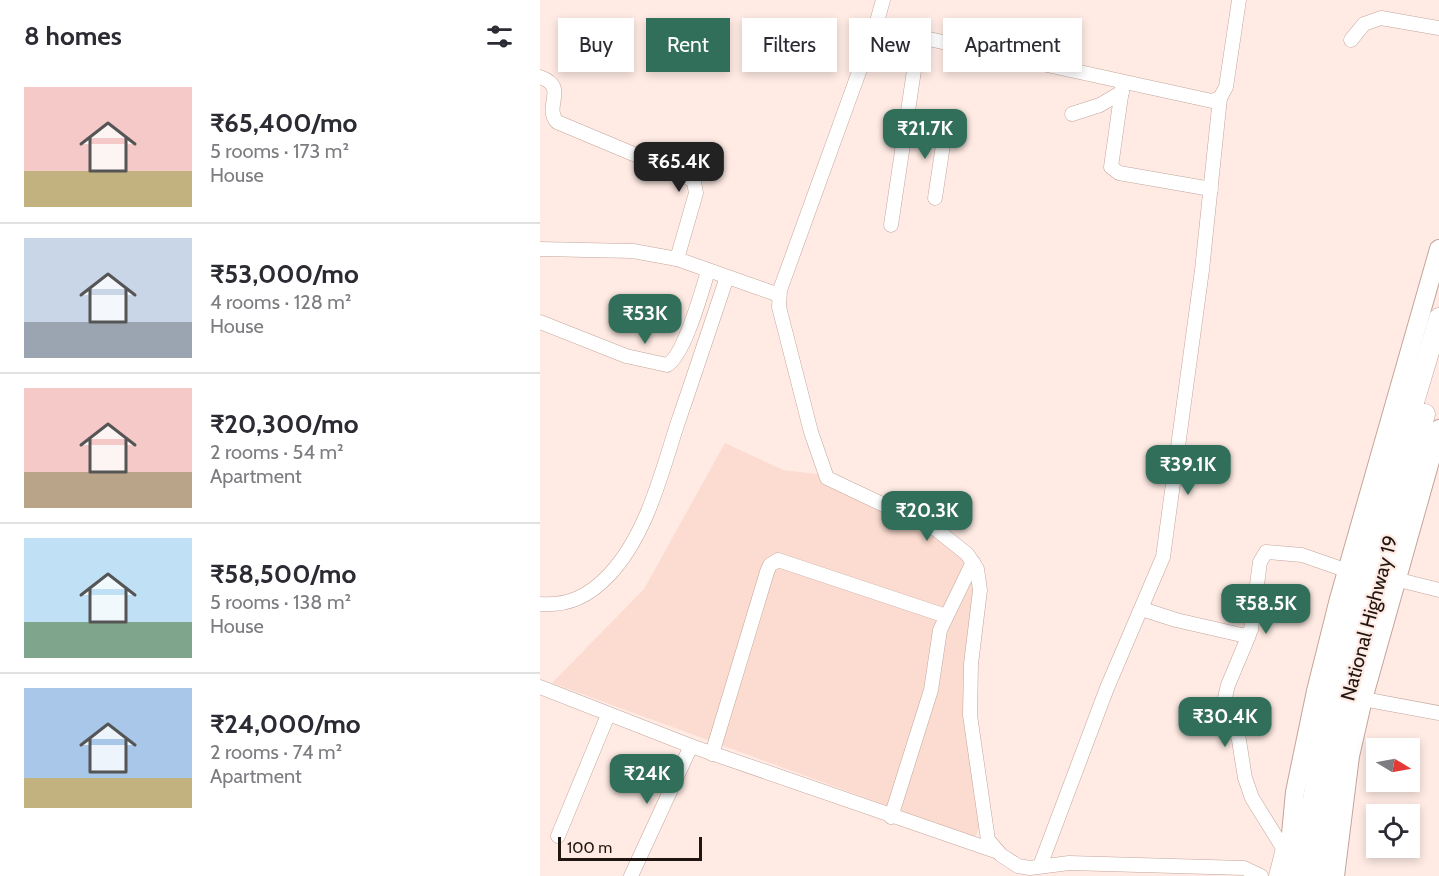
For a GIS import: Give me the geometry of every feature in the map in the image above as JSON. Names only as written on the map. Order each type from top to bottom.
[{"type":"highway","points":[[1304,876],[1315,783],[1331,697],[1439,318]]},
{"type":"highway","name":"National Highway 19","points":[[1319,876],[1329,784],[1351,681],[1439,365]]},
{"type":"main road","points":[[1287,876],[1297,783],[1316,691],[1439,249]]},
{"type":"main road","points":[[1335,876],[1350,756],[1363,699],[1439,429]]},
{"type":"street","points":[[878,18],[884,0]]},
{"type":"street","points":[[1035,870],[1107,688],[1160,565],[1167,539],[1211,189],[1220,98],[1226,87],[1239,0]]},
{"type":"street","points":[[1351,40],[1364,24],[1381,18],[1439,28]]},
{"type":"street","points":[[931,40],[1122,87],[1212,101],[1220,98]]},
{"type":"street","points":[[859,72],[778,295],[780,315],[811,432],[827,478],[937,530],[974,562],[979,576],[980,590],[971,664],[971,729],[986,833],[995,851]]},
{"type":"street","points":[[891,225],[914,72]]},
{"type":"street","points":[[540,77],[550,81],[555,91],[552,114],[557,122],[686,176],[694,182],[696,193],[677,259]]},
{"type":"street","points":[[1072,114],[1100,105],[1122,87]]},
{"type":"street","points":[[1122,87],[1110,161],[1114,170],[1211,189]]},
{"type":"street","points":[[905,129],[936,138],[943,145],[935,198]]},
{"type":"street","points":[[540,249],[633,251],[677,259],[778,295]]},
{"type":"street","points":[[540,322],[626,356],[667,365],[674,359],[689,327],[708,271]]},
{"type":"street","points":[[540,604],[574,601],[583,597],[610,574],[636,533],[659,480],[727,277]]},
{"type":"street","points":[[1276,876],[1282,854],[1281,841],[1252,798],[1245,778],[1238,734],[1223,726],[1220,719],[1225,696],[1249,635],[1256,610],[1260,562],[1266,552],[1302,555],[1348,571]]},
{"type":"street","points":[[712,754],[767,572],[770,565],[778,560],[946,616]]},
{"type":"street","points":[[891,817],[930,690],[937,641],[946,616],[974,562]]},
{"type":"street","points":[[1395,579],[1439,590]]},
{"type":"street","points":[[1142,609],[1176,620],[1249,635]]},
{"type":"street","points":[[540,687],[712,754],[995,851],[1018,866],[1035,870],[1069,863],[1123,871],[1244,868],[1260,876]]},
{"type":"street","points":[[1363,699],[1439,713]]},
{"type":"street","points":[[558,836],[608,715]]},
{"type":"street","points":[[631,876],[691,746]]},
{"type":"shaded area","points":[[725,443],[783,470],[825,475],[946,531],[970,563],[974,588],[968,637],[966,732],[983,817],[975,838],[552,683],[644,589]]}]
